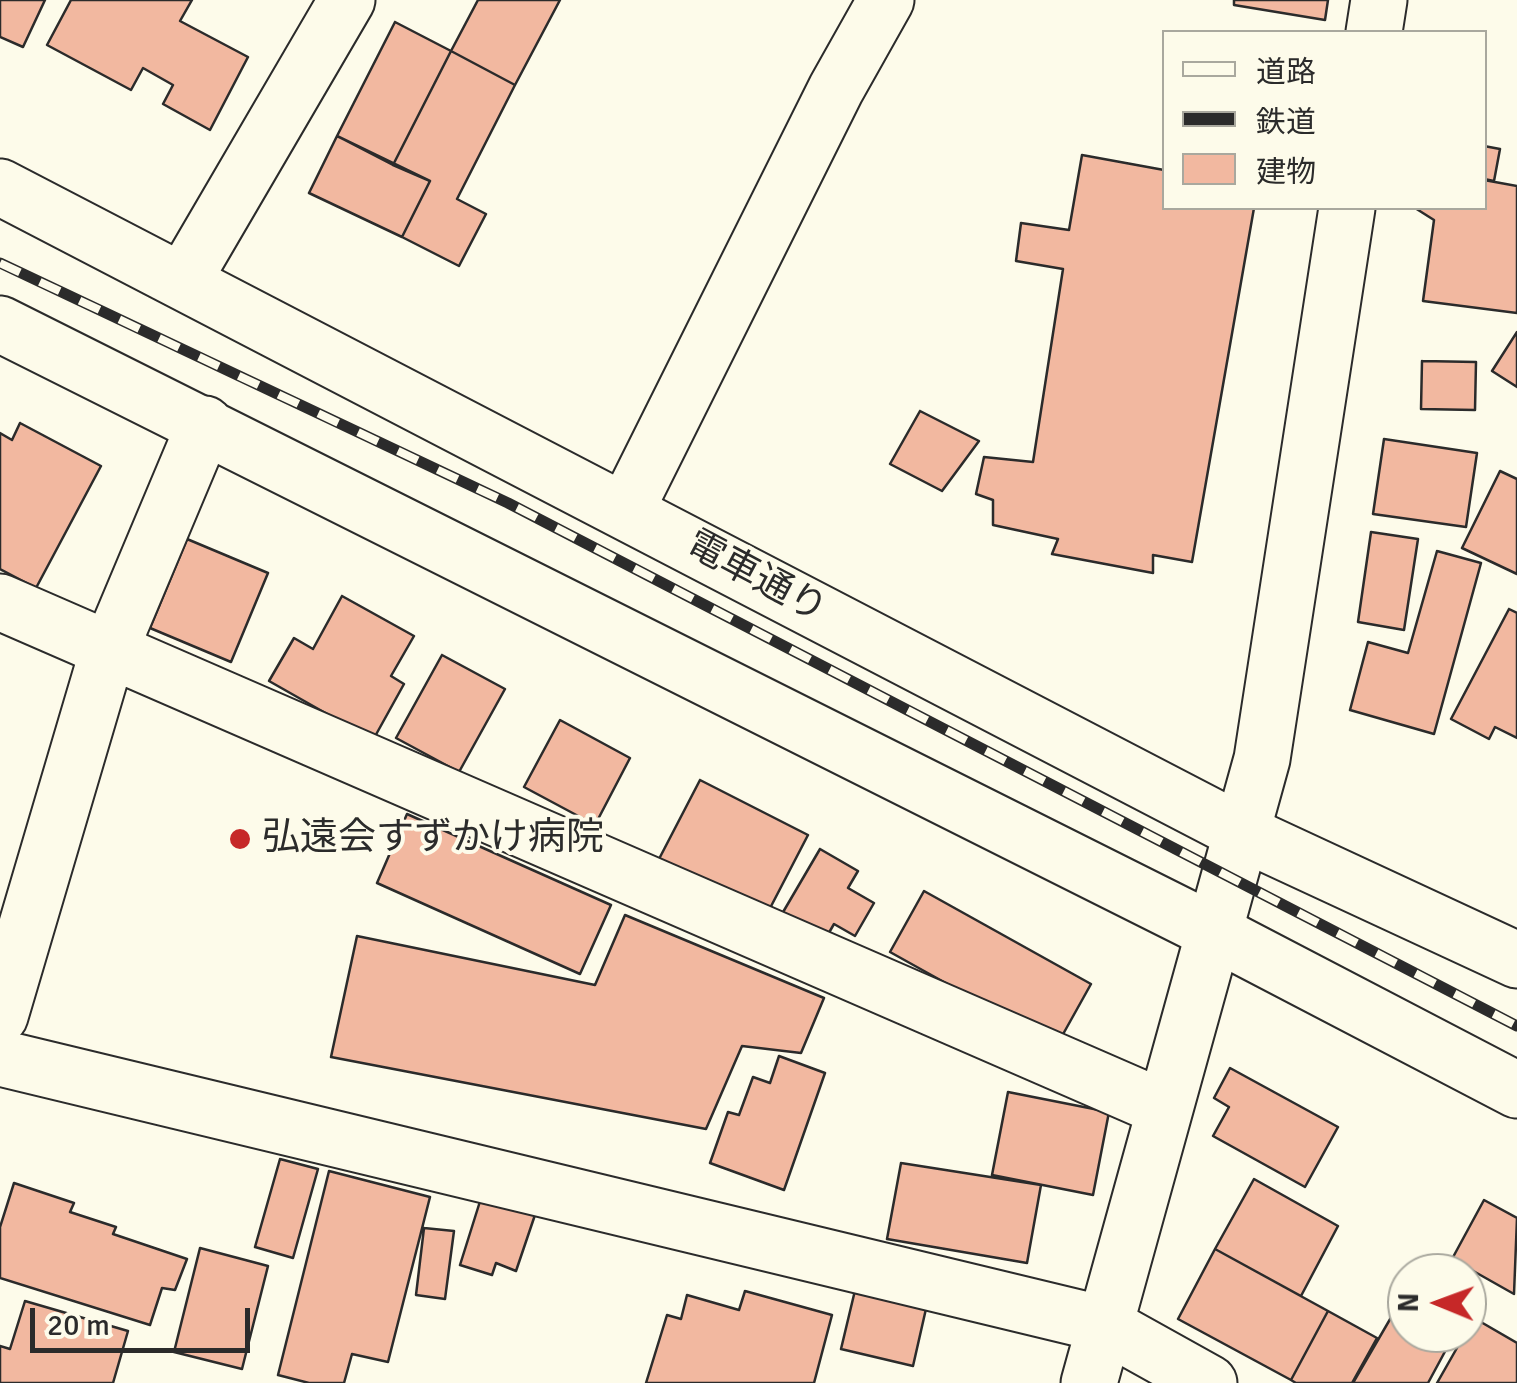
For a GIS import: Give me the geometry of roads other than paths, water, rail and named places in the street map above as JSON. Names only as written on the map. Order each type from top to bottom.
[{"type":"street","points":[[184,279],[347,0]]},
{"type":"street","points":[[626,510],[836,88],[886,0]]},
{"type":"street","points":[[1374,30],[1380,0]]},
{"type":"street","name":"電車通り","points":[[0,187],[184,279],[1242,832],[1517,960]]},
{"type":"street","points":[[1089,1383],[1262,759],[1348,210]]},
{"type":"street","points":[[0,324],[1212,931],[1517,1090]]},
{"type":"street","points":[[0,1016],[109,653],[205,424]]},
{"type":"street","points":[[0,602],[109,653],[1163,1108]]},
{"type":"street","points":[[0,1058],[1103,1324],[1209,1383]]},
{"type":"railway","points":[[0,263],[508,503],[1517,1026]]},
{"type":"place","name":"弘遠会すずかけ病院","points":[[240,839]]}]
